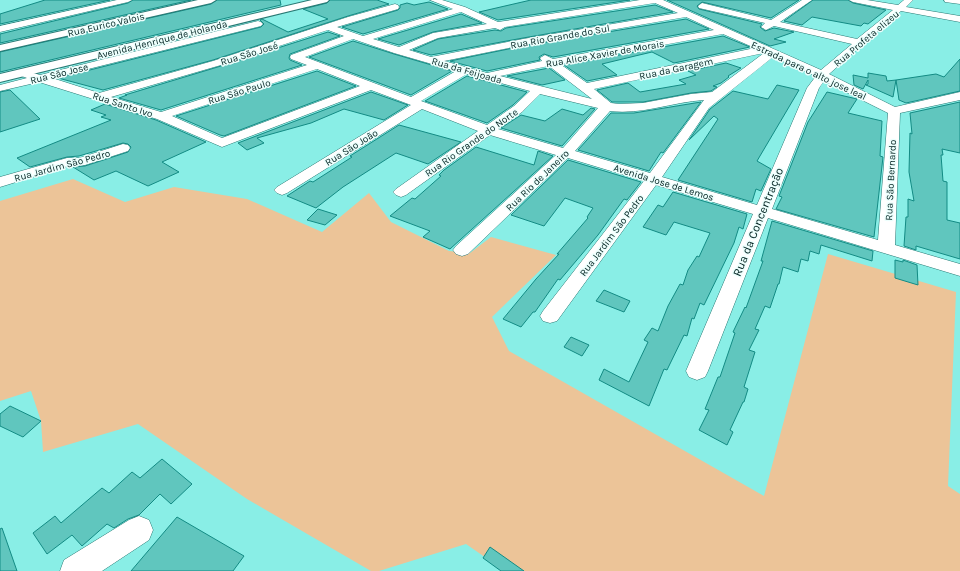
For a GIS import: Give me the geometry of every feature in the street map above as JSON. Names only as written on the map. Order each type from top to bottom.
[{"type":"main road","name":"Rua Eurico Valois","points":[[0,48],[211,0]]},
{"type":"main road","name":"Avenida Henrique de Holanda","points":[[0,78],[324,0]]},
{"type":"street","points":[[3,27],[128,0]]},
{"type":"street","points":[[434,0],[462,9],[497,24],[552,62],[607,106]]},
{"type":"street","points":[[398,51],[436,35],[497,24],[656,0]]},
{"type":"street","name":"Estrada para o alto jose leal","points":[[656,0],[822,74],[894,111]]},
{"type":"street","name":"Rua Rio Grande do Sul","points":[[432,60],[523,42],[687,14],[714,0]]},
{"type":"street","points":[[744,40],[808,0]]},
{"type":"street","points":[[853,0],[960,19]]},
{"type":"street","name":"Rua Profeta elizeu","points":[[822,74],[909,0]]},
{"type":"street","points":[[83,2],[104,6]]},
{"type":"street","points":[[702,6],[860,43]]},
{"type":"street","name":"Rua São José","points":[[102,96],[217,64],[395,7]]},
{"type":"street","points":[[362,40],[462,9]]},
{"type":"street","name":"Rua São Jose","points":[[0,88],[258,24]]},
{"type":"street","name":"Rua da Feijoada","points":[[329,27],[362,40],[432,60],[464,71],[607,106],[636,107],[697,96],[715,96]]},
{"type":"street","name":"Rua Alice Xavier de Morais","points":[[485,76],[552,62],[724,31]]},
{"type":"street","points":[[352,36],[295,57],[370,86]]},
{"type":"street","name":"Rua da Garagem","points":[[585,87],[770,51]]},
{"type":"street","name":"Rua Jardim São Pedro","points":[[550,316],[653,179],[705,105],[770,51]]},
{"type":"street","name":"Rua São Paulo","points":[[161,116],[316,66]]},
{"type":"street","name":"Rua São João","points":[[282,190],[464,71]]},
{"type":"street","name":"Rua Santo Ivo","points":[[23,73],[102,96],[161,116],[221,142],[228,141],[370,86]]},
{"type":"street","name":"Rua da Concentração","points":[[697,371],[808,97],[822,74]]},
{"type":"street","name":"Avenida Jose de Lemos","points":[[370,86],[488,130],[960,270]]},
{"type":"street","name":"Rua Rio Grande do Norte","points":[[401,192],[518,109],[538,90]]},
{"type":"street","points":[[894,111],[960,96]]},
{"type":"street","name":"Rua Rio de Janeiro","points":[[462,250],[565,154],[607,106]]},
{"type":"street","name":"Rua São Bernardo","points":[[886,248],[894,111]]},
{"type":"street","name":"Rua Jardim São Pedro","points":[[0,182],[67,162],[80,162],[123,148]]},
{"type":"street","points":[[75,571],[139,530]]},
{"type":"shaded area","points":[[73,179],[125,202],[174,187],[247,199],[322,232],[369,193],[391,222],[449,251],[470,253],[491,237],[556,255],[492,317],[509,351],[764,496],[828,254],[956,292],[948,486],[960,494],[960,571],[505,571],[466,544],[379,571],[371,571],[247,499],[138,424],[43,452],[41,421],[31,391],[0,401],[0,201]]},
{"type":"building","points":[[45,0],[110,0],[0,24],[0,14]]},
{"type":"building","points":[[133,0],[191,0],[0,43],[0,34],[128,3]]},
{"type":"building","points":[[217,0],[280,0],[281,5],[0,72],[0,52],[211,4]]},
{"type":"building","points":[[330,0],[377,0],[389,4],[213,60],[103,90],[58,78],[261,27],[264,24],[260,20],[262,19],[288,32],[328,19],[303,9],[327,3]]},
{"type":"building","points":[[531,0],[630,0],[498,20],[479,12]]},
{"type":"building","points":[[667,0],[799,0],[771,18],[702,2],[697,6],[699,9],[762,24],[760,27],[765,31],[774,28],[794,32],[774,39],[786,42],[770,46]]},
{"type":"building","points":[[813,0],[848,0],[853,3],[886,10],[868,24],[864,23],[861,26],[812,17],[802,25],[784,21]]},
{"type":"building","points":[[429,2],[448,9],[363,34],[342,27],[398,10],[400,5],[407,3],[414,5]]},
{"type":"building","points":[[655,5],[673,12],[431,55],[413,50],[438,39],[495,30],[501,31],[506,28]]},
{"type":"building","points":[[461,14],[482,23],[433,32],[399,45],[378,39]]},
{"type":"building","points":[[686,19],[709,29],[553,57],[544,54],[539,57],[540,60],[487,71],[450,61],[523,46]]},
{"type":"building","points":[[328,32],[340,36],[290,54],[290,60],[302,65],[161,110],[119,98],[127,95],[125,95]]},
{"type":"building","points":[[723,36],[750,47],[674,63],[652,52],[602,64],[617,75],[587,81],[564,65]]},
{"type":"building","points":[[353,41],[452,71],[411,95],[309,57]]},
{"type":"building","points":[[960,59],[960,91],[906,103],[899,100],[896,80],[936,74],[944,77]]},
{"type":"building","points":[[726,63],[741,68],[728,76],[729,77],[721,83],[713,86],[717,87],[711,91],[691,93],[643,102],[612,102],[597,90],[628,83],[640,92],[686,84],[679,80],[696,75],[688,71]]},
{"type":"building","points":[[549,68],[565,80],[542,85],[507,76]]},
{"type":"building","points":[[317,71],[356,86],[224,136],[176,116]]},
{"type":"building","points":[[868,73],[886,76],[887,81],[896,80],[893,97],[866,85],[868,84],[868,80],[863,89],[854,85],[853,75],[868,78]]},
{"type":"building","points":[[467,76],[527,92],[513,105],[487,123],[425,101]]},
{"type":"building","points":[[777,85],[799,90],[757,161],[771,169],[761,191],[756,189],[752,202],[678,180],[718,119],[714,116],[689,140],[710,109],[733,91],[768,99]]},
{"type":"building","points":[[10,90],[40,119],[0,132],[0,92]]},
{"type":"building","points":[[371,92],[408,105],[384,120],[344,109],[311,123],[257,138],[264,143],[247,150],[238,143]]},
{"type":"building","points":[[827,92],[857,99],[848,113],[882,121],[880,156],[883,157],[874,237],[776,209],[782,197],[779,196],[808,122]]},
{"type":"building","points":[[701,102],[663,153],[661,152],[649,171],[578,150],[611,113],[634,113]]},
{"type":"building","points":[[960,102],[960,153],[942,149],[943,155],[941,155],[943,181],[947,182],[947,220],[960,223],[960,259],[916,246],[916,250],[904,246],[906,217],[908,217],[908,199],[914,201],[909,172],[910,133],[912,134],[910,113]]},
{"type":"building","points":[[105,104],[156,120],[206,142],[162,162],[179,172],[148,186],[116,171],[94,180],[73,167],[85,166],[128,152],[131,147],[128,144],[123,143],[79,156],[67,157],[30,167],[17,158],[111,120],[101,117],[106,115],[91,110]]},
{"type":"building","points":[[591,108],[595,109],[562,146],[501,128],[521,115],[545,121],[562,109],[583,115]]},
{"type":"building","points":[[399,125],[461,142],[428,164],[396,153],[343,187],[316,208],[287,196],[310,181],[313,182],[352,157],[350,156]]},
{"type":"building","points":[[476,147],[534,165],[538,151],[553,156],[450,249],[423,237],[430,231],[390,216],[412,198],[415,199],[441,176],[439,175],[444,170]]},
{"type":"building","points":[[568,160],[641,182],[627,200],[624,199],[598,235],[560,280],[558,279],[535,312],[533,312],[521,327],[503,319],[559,254],[557,254],[588,218],[587,217],[593,208],[565,198],[544,226],[511,215]]},
{"type":"building","points":[[673,192],[747,214],[743,229],[739,227],[734,243],[704,305],[700,303],[694,319],[692,318],[687,336],[684,335],[667,370],[664,369],[649,406],[599,380],[604,369],[629,382],[648,342],[644,340],[652,328],[658,331],[668,306],[680,284],[683,285],[688,270],[697,256],[699,257],[710,233],[674,222],[666,235],[643,227],[658,205],[663,207]]},
{"type":"building","points":[[318,209],[337,215],[325,225],[307,220]]},
{"type":"building","points":[[772,221],[873,251],[872,261],[821,245],[819,254],[810,251],[808,261],[801,259],[798,272],[783,267],[779,284],[770,308],[765,306],[755,329],[759,330],[749,350],[755,352],[744,387],[748,389],[744,402],[730,430],[733,432],[727,445],[699,430],[709,410],[705,409],[718,377],[720,377],[735,333],[733,332],[745,307],[746,308],[763,261],[761,261]]},
{"type":"building","points":[[895,260],[903,262],[903,260],[917,265],[918,285],[895,278]]},
{"type":"building","points":[[604,290],[630,301],[624,312],[596,301]]},
{"type":"building","points":[[571,337],[589,345],[582,356],[564,347]]},
{"type":"building","points":[[10,406],[41,421],[23,437],[0,426],[0,414]]},
{"type":"building","points":[[162,459],[192,484],[171,504],[160,494],[139,515],[128,519],[114,528],[107,524],[82,546],[72,535],[47,554],[33,533],[55,516],[61,523],[102,488],[109,493],[132,472],[140,478]]},
{"type":"building","points":[[177,517],[244,556],[233,571],[131,571]]},
{"type":"building","points":[[2,528],[17,571],[0,571],[0,529]]},
{"type":"building","points":[[490,547],[524,571],[501,571],[483,558]]}]
